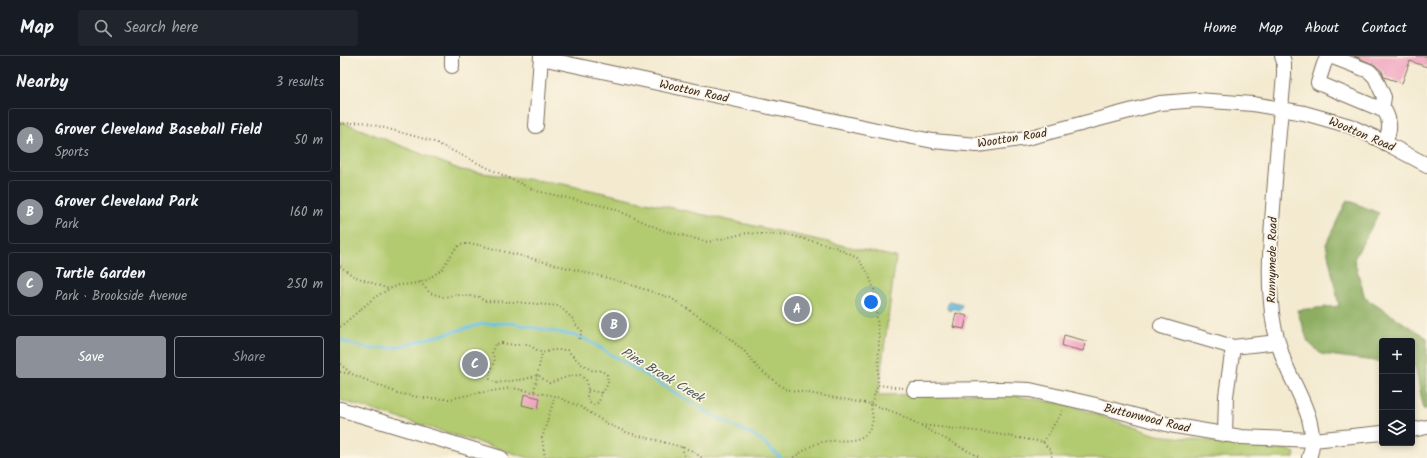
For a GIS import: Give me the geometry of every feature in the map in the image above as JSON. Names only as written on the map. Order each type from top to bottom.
[{"type":"street","points":[[1382,110],[1384,97],[1375,77],[1369,71],[1329,56],[1324,64],[1318,83],[1382,110],[1385,111],[1389,118],[1389,132],[1385,143]]},
{"type":"street","points":[[536,126],[541,57]]},
{"type":"street","name":"Wootton Road","points":[[541,57],[877,130],[934,141],[977,145],[1027,138],[1160,103],[1197,100],[1253,104],[1304,113],[1350,126],[1427,165]]},
{"type":"street","name":"Runnymede Road","points":[[1284,58],[1270,254],[1271,306],[1278,342],[1284,360],[1305,408],[1311,428],[1313,440],[1312,457]]},
{"type":"street","points":[[1161,326],[1233,347],[1278,342]]},
{"type":"street","points":[[1226,435],[1226,396],[1233,347]]},
{"type":"street","name":"Buttonwood Road","points":[[914,390],[1030,390],[1063,397],[1170,425],[1241,437],[1313,440],[1379,433]]},
{"type":"street","points":[[340,409],[501,458]]},
{"type":"street","points":[[1415,429],[1427,427]]},
{"type":"path","points":[[340,124],[363,122],[432,141],[536,191],[612,208],[662,230],[700,240],[708,242],[747,233],[793,236],[835,247],[857,258],[868,273],[874,289],[879,339],[878,385],[871,404],[873,422],[865,435],[852,440],[832,440],[820,442],[792,458]]},
{"type":"path","points":[[340,327],[375,297],[398,285],[412,284],[427,280],[442,269],[455,249],[462,244],[475,244],[619,281],[671,298],[722,332],[745,352],[759,369],[785,389],[871,404],[899,414],[981,458]]},
{"type":"path","points":[[340,266],[353,276],[389,289]]},
{"type":"path","points":[[420,282],[430,293],[444,297],[455,295],[479,298],[484,302],[515,302],[559,306],[573,319],[575,324],[582,331],[579,340]]},
{"type":"path","points":[[494,344],[527,344],[542,353],[553,350],[568,350],[580,363],[590,370],[602,371],[607,376],[608,382],[601,392],[599,402],[594,405],[590,403],[587,397],[588,390],[586,380],[580,375],[570,376],[549,384],[538,375],[526,379],[496,383],[490,379],[490,372],[495,362],[492,352],[494,344]]},
{"type":"path","points":[[534,391],[542,353]]},
{"type":"path","points":[[340,364],[352,374]]},
{"type":"path","points":[[340,372],[352,374],[397,393],[423,398],[450,399],[478,392],[512,388],[534,391],[555,396],[581,407],[608,424],[628,433],[682,447],[693,451],[702,458]]},
{"type":"path","points":[[878,385],[914,390]]},
{"type":"path","points":[[588,390],[601,392]]},
{"type":"path","points":[[545,458],[542,438],[555,396]]},
{"type":"path","points":[[1042,442],[1061,414],[1063,397]]},
{"type":"path","points":[[919,424],[984,432],[1042,442],[1051,451],[1052,458]]},
{"type":"path","points":[[682,447],[685,458]]},
{"type":"green space","points":[[340,121],[461,170],[563,184],[896,257],[878,395],[999,393],[1069,405],[1157,435],[1285,449],[1295,453],[1294,458],[529,458],[340,400]]},
{"type":"green space","points":[[1347,200],[1379,213],[1354,259],[1365,298],[1427,338],[1427,408],[1424,410],[1415,366],[1415,338],[1379,338],[1379,362],[1321,354],[1308,342],[1297,310],[1339,306],[1326,244]]},
{"type":"water","points":[[949,301],[962,304],[960,310],[951,308],[951,311],[948,310],[947,308]]},
{"type":"building","points":[[1354,56],[1427,56],[1427,67],[1410,61],[1402,83],[1384,77],[1382,71],[1375,65]]},
{"type":"building","points":[[956,313],[967,316],[964,329],[953,327]]},
{"type":"building","points":[[1064,335],[1086,341],[1083,351],[1062,346]]},
{"type":"building","points":[[524,394],[540,398],[538,409],[522,405]]},
{"type":"waterway","name":"Pine Brook Creek","points":[[340,339],[348,343],[370,349],[397,347],[482,324],[511,323],[576,336],[587,340],[712,415],[758,438],[781,458]]},
{"type":"place","name":"Grover Cleveland Baseball Field","points":[[797,309]]},
{"type":"place","name":"Grover Cleveland Park","points":[[614,325]]},
{"type":"place","name":"Turtle Garden","points":[[475,364]]}]
